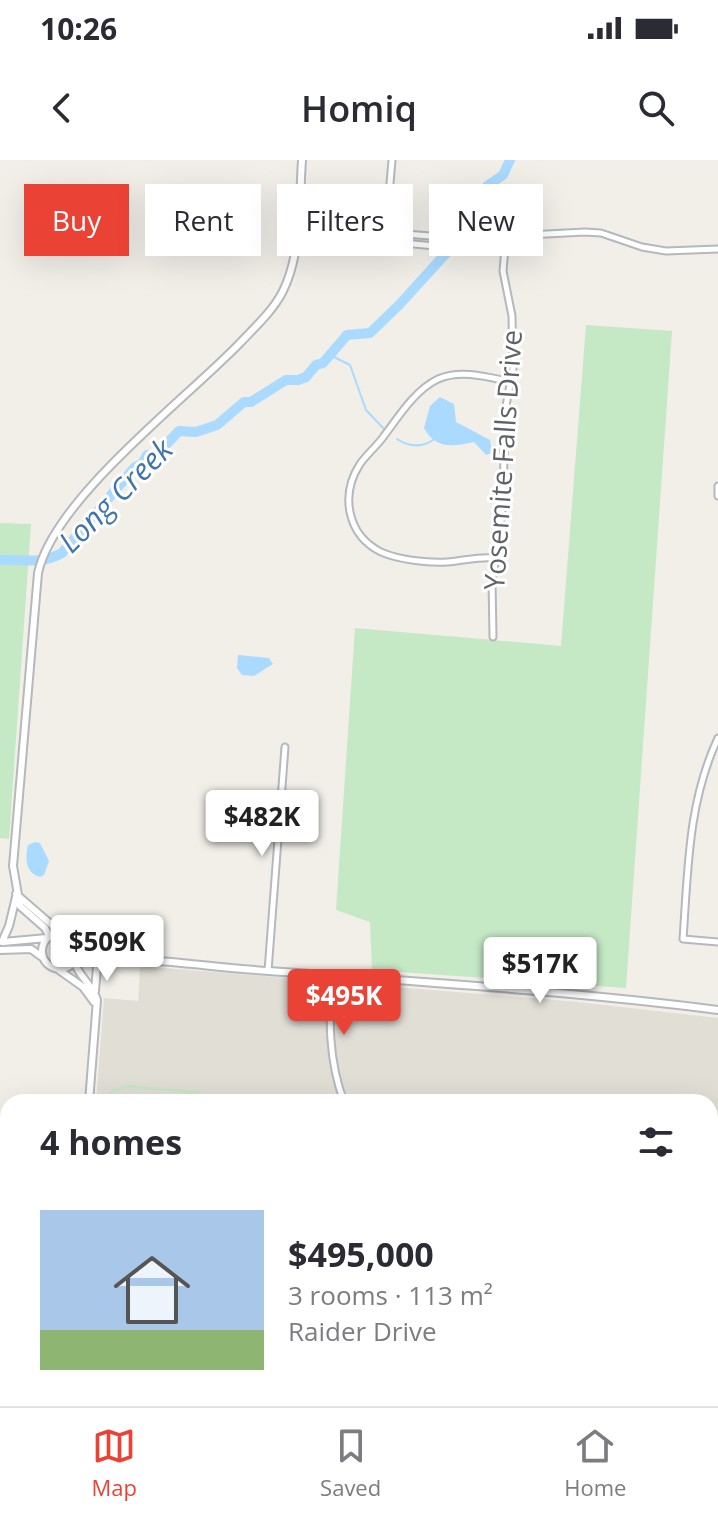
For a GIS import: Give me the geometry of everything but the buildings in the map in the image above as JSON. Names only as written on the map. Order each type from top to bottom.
[{"type":"street","points":[[300,184],[302,160]]},
{"type":"street","points":[[390,184],[392,160]]},
{"type":"street","points":[[543,234],[601,233],[642,247],[666,251],[718,249]]},
{"type":"street","points":[[1,945],[10,925],[16,894],[13,866],[39,569],[46,548],[87,491],[267,315],[282,292],[294,256]]},
{"type":"street","name":"Yosemite Falls Drive","points":[[493,637],[492,580],[503,499],[505,411],[514,339],[503,271],[504,256]]},
{"type":"street","points":[[495,558],[470,557],[436,562],[391,556],[359,537],[351,519],[348,495],[361,463],[419,393],[439,379],[470,375],[511,382]]},
{"type":"street","points":[[718,486],[718,496]]},
{"type":"street","points":[[718,738],[702,781],[692,821],[683,939],[718,942]]},
{"type":"street","points":[[268,971],[285,747]]},
{"type":"street","points":[[16,894],[76,945],[94,951],[145,952],[160,960]]},
{"type":"street","points":[[16,894],[24,912],[45,928],[48,938]]},
{"type":"street","points":[[1,945],[61,933]]},
{"type":"street","points":[[43,958],[42,947],[48,938]]},
{"type":"street","points":[[1,945],[31,949],[83,987],[93,1000],[97,1013]]},
{"type":"street","points":[[76,945],[74,961],[95,991]]},
{"type":"street","points":[[56,968],[67,967],[74,961],[104,958],[160,960],[586,994],[718,1010]]},
{"type":"street","points":[[90,1094],[97,1013],[97,967],[104,958]]},
{"type":"street","points":[[332,975],[330,1048],[341,1094]]},
{"type":"shaded area","points":[[140,966],[578,1002],[718,1018],[718,1094],[97,1094],[104,998],[138,1001]]},
{"type":"green space","points":[[586,325],[672,331],[626,988],[372,970],[370,922],[336,910],[355,628],[561,646]]},
{"type":"green space","points":[[0,523],[31,524],[9,839],[0,838]]},
{"type":"green space","points":[[127,1085],[200,1093],[127,1088],[109,1094]]},
{"type":"water","points":[[440,397],[454,404],[456,422],[490,440],[491,446],[496,445],[500,450],[486,455],[474,442],[445,445],[428,435],[424,428],[430,406]]},
{"type":"water","points":[[238,655],[269,658],[273,664],[254,676],[242,675],[237,668]]},
{"type":"water","points":[[40,843],[49,861],[44,875],[40,877],[31,872],[27,860],[28,845]]},
{"type":"waterway","name":"Long Creek","points":[[490,184],[503,175],[510,160]]},
{"type":"waterway","name":"Long Creek","points":[[0,560],[39,560],[62,553],[147,455],[155,456],[179,431],[196,432],[217,425],[244,402],[251,402],[286,380],[306,377],[347,335],[370,333],[444,256]]},
{"type":"waterway","points":[[330,355],[350,365],[366,410],[384,429]]},
{"type":"waterway","points":[[397,439],[415,445],[433,440]]}]
